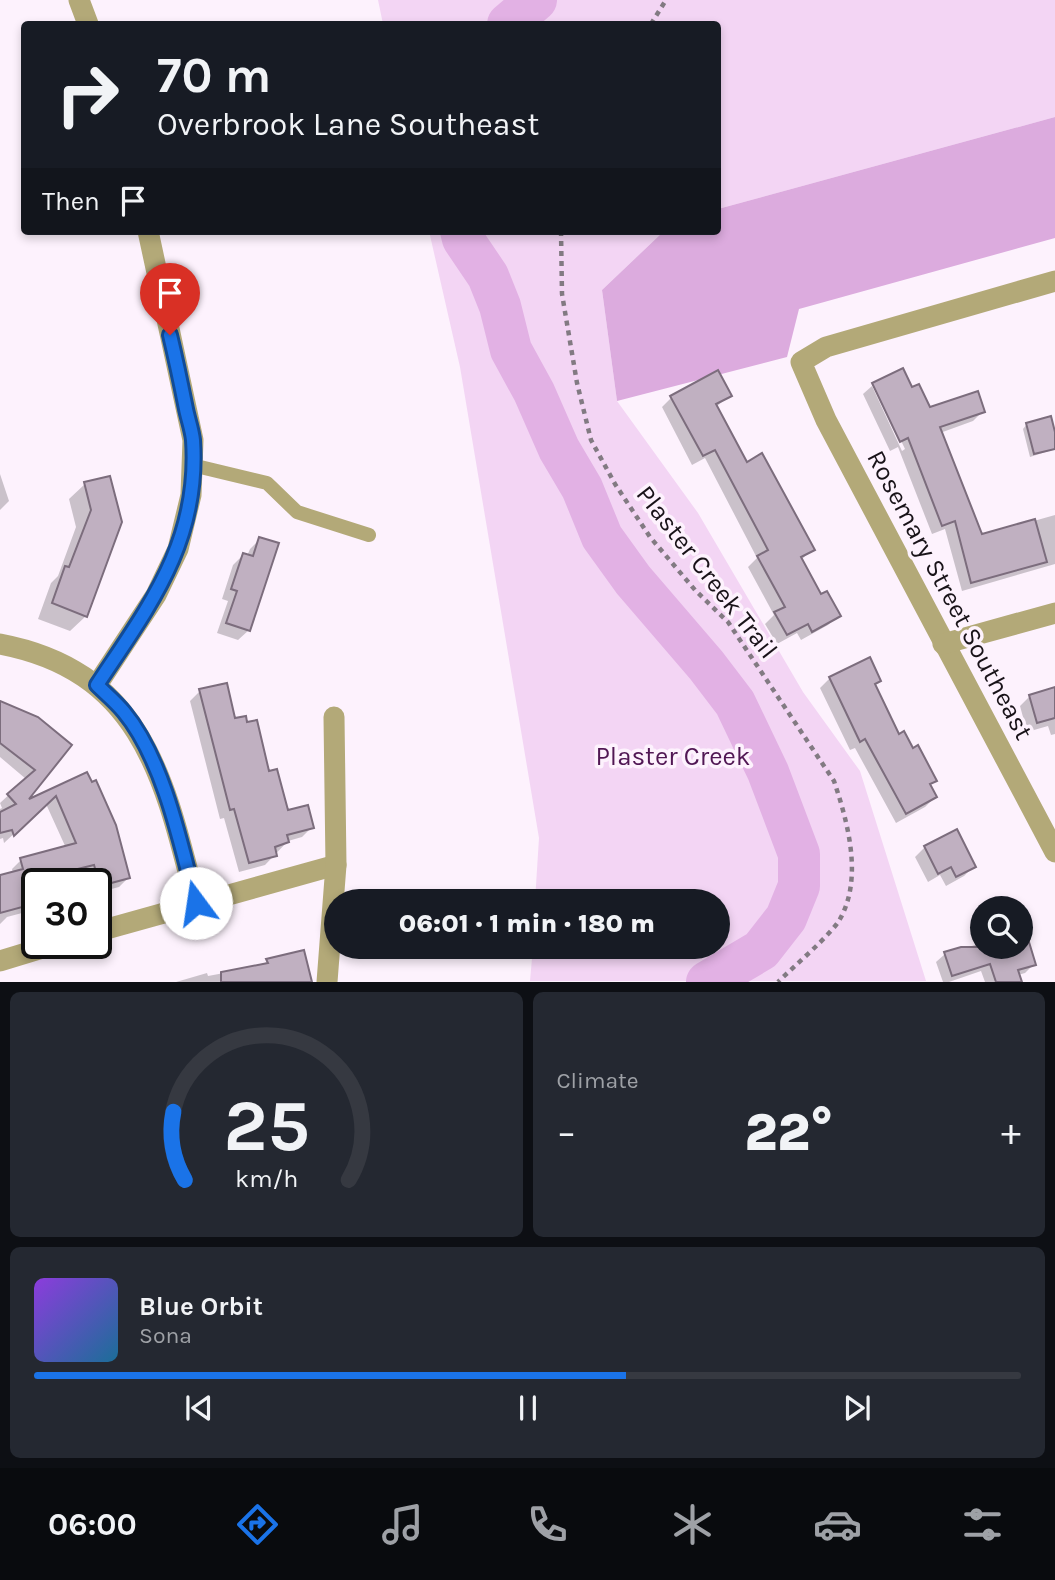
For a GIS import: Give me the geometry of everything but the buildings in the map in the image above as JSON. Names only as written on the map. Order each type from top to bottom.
[{"type":"street","points":[[79,0],[87,21]]},
{"type":"street","points":[[97,685],[156,595],[178,549],[191,495],[193,440],[149,235]]},
{"type":"street","name":"Rosemary Street Southeast","points":[[1055,281],[826,347],[801,362],[826,420],[1055,852]]},
{"type":"street","points":[[943,644],[1055,613]]},
{"type":"street","points":[[0,644],[66,664],[97,685],[125,712],[145,745],[162,785],[196,903]]},
{"type":"street","points":[[327,982],[336,865],[334,717]]},
{"type":"street","points":[[112,927],[336,865]]},
{"type":"street","points":[[0,961],[21,955]]},
{"type":"lane","points":[[192,464],[267,483],[297,512],[369,535]]},
{"type":"path","points":[[653,21],[666,0]]},
{"type":"path","name":"Plaster Creek Trail","points":[[561,235],[562,294],[577,383],[591,440],[615,484],[650,537],[695,590],[728,622],[834,781],[843,807],[852,861],[849,894],[839,921],[778,982]]},
{"type":"green space","points":[[378,0],[1055,0],[1055,117],[721,208],[721,21],[382,21]]},
{"type":"green space","name":"Plaster Creek","points":[[430,235],[660,235],[602,290],[617,401],[698,513],[803,692],[860,771],[926,981],[530,981],[532,959],[730,959],[730,889],[536,889],[539,838],[460,367]]},
{"type":"shaded area","points":[[1055,117],[1055,238],[799,309],[787,357],[617,401],[602,290],[660,235],[721,235],[721,208]]},
{"type":"waterway","name":"Plaster Creek","points":[[512,21],[536,0]]},
{"type":"waterway","name":"Plaster Creek","points":[[462,235],[488,276],[500,306],[511,350],[534,392],[559,449],[582,488],[602,537],[633,580],[735,703],[768,772],[799,854],[799,886],[786,918],[761,950],[707,982]]},
{"type":"route","points":[[170,335],[193,440],[191,495],[178,549],[156,595],[97,685],[125,712],[145,745],[180,839],[196,903]]}]
